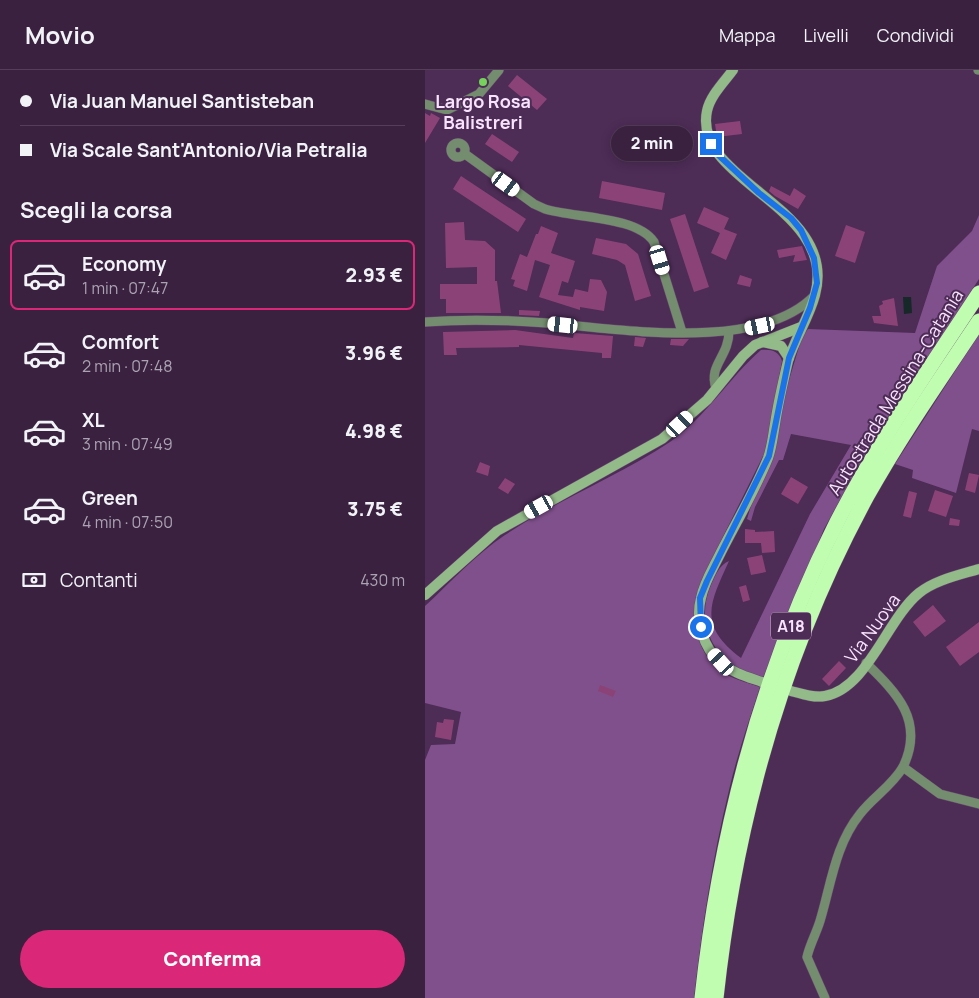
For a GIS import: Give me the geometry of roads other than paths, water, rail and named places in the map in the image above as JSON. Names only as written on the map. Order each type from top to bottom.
[{"type":"highway","name":"Autostrada Messina-Catania","points":[[702,998],[711,921],[729,824],[753,733],[782,648],[822,554],[856,488],[895,420],[979,293]]},
{"type":"highway","name":"Autostrada Messina-Catania","points":[[716,998],[725,923],[742,828],[766,737],[792,660],[831,569],[868,494],[979,320]]},
{"type":"street","points":[[425,104],[447,110],[479,94],[499,70]]},
{"type":"street","points":[[733,70],[710,101],[706,118],[708,138],[713,150],[759,193],[791,218],[801,230],[814,258],[817,275],[815,295],[805,308],[801,327],[789,358],[769,456],[707,581],[699,608],[701,627],[710,650],[721,662],[737,672],[763,682]]},
{"type":"street","points":[[465,154],[534,204],[545,209],[628,224],[645,232],[654,242],[682,332]]},
{"type":"street","points":[[425,322],[508,321],[599,329],[682,332],[729,331],[760,326],[805,308]]},
{"type":"street","points":[[425,595],[497,531],[662,438],[707,400],[743,356],[761,342],[801,327]]},
{"type":"street","points":[[716,388],[713,379],[714,372],[729,345],[729,331]]},
{"type":"street","points":[[761,342],[781,346],[789,358]]},
{"type":"street","name":"Via Nuova","points":[[791,691],[811,696],[825,696],[849,685],[903,610],[919,592],[941,581],[979,569]]},
{"type":"street","points":[[825,998],[807,957],[820,920],[833,868],[846,836],[859,815],[889,786],[908,757],[909,722],[903,703],[893,689],[866,663]]},
{"type":"street","points":[[903,767],[940,794],[979,804]]},
{"type":"place","name":"Largo Rosa Balistreri","points":[[483,82]]}]
